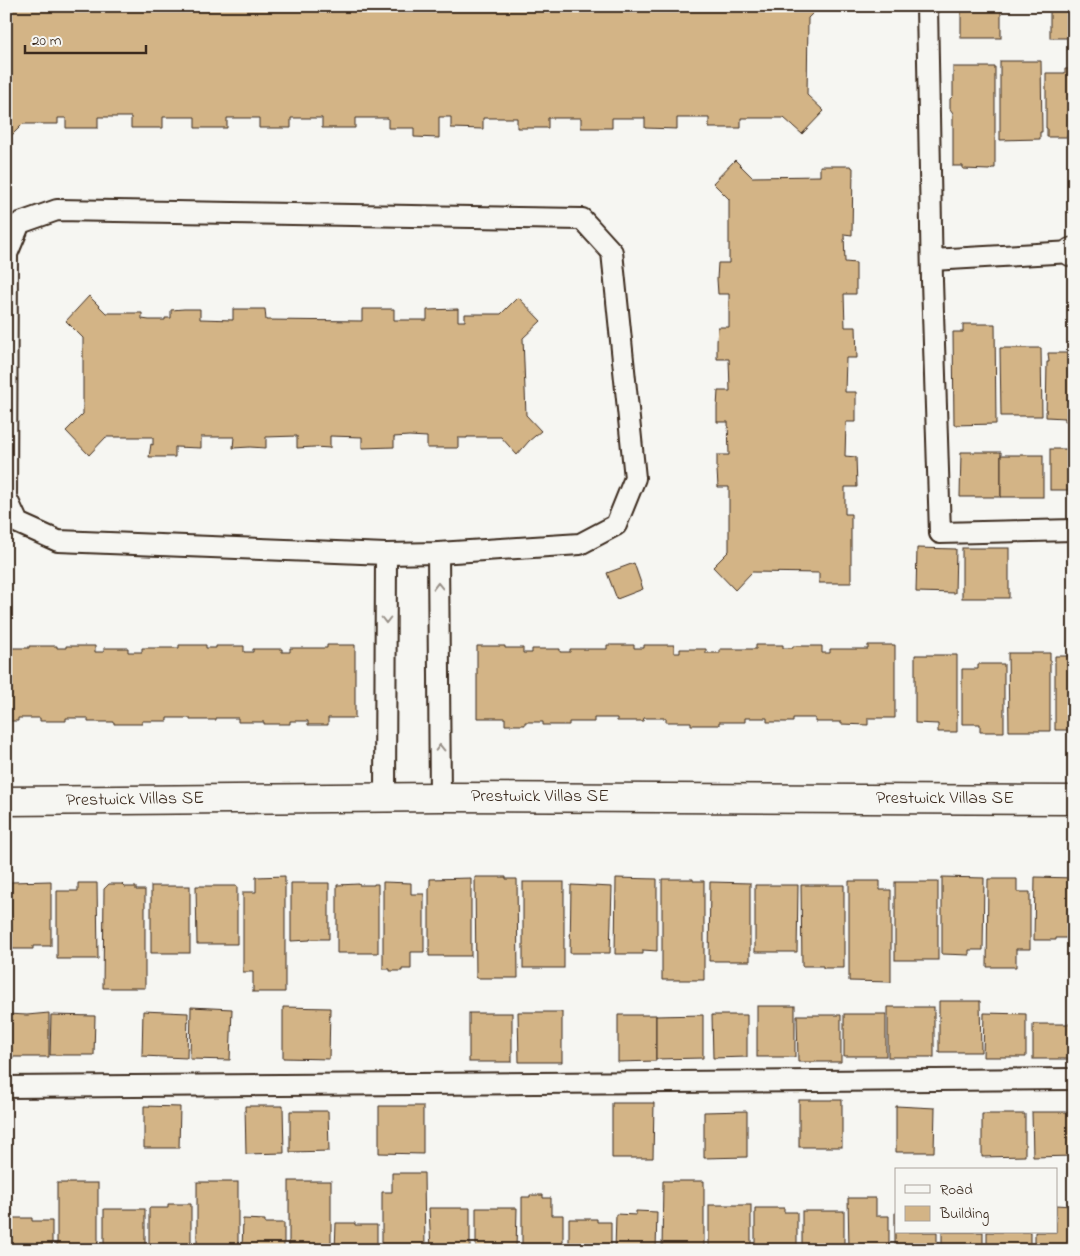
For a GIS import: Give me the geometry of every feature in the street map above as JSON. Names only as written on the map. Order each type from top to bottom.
[{"type":"street","name":"Prestwick Villas SE","points":[[6,801],[385,797],[1074,800]]},
{"type":"lane","points":[[927,6],[940,533],[1074,530]]},
{"type":"lane","points":[[57,210],[582,219],[612,252],[635,478],[616,525],[580,544],[438,553],[386,554],[58,542],[18,522],[6,497],[7,254],[20,222],[57,210]]},
{"type":"lane","points":[[932,260],[1073,252]]},
{"type":"lane","points":[[438,553],[440,797]]},
{"type":"lane","points":[[385,797],[386,554]]},
{"type":"lane","points":[[6,1087],[1074,1079]]},
{"type":"building","points":[[6,6],[820,6],[808,18],[807,95],[824,111],[802,134],[784,118],[741,118],[741,128],[709,128],[709,118],[677,118],[677,129],[645,128],[645,118],[612,118],[612,128],[581,128],[581,118],[548,118],[548,128],[517,128],[517,118],[483,118],[483,129],[451,128],[451,117],[439,117],[439,138],[414,137],[414,128],[388,128],[388,118],[355,118],[355,128],[322,128],[322,118],[291,118],[291,128],[259,128],[259,118],[227,118],[227,128],[195,128],[195,117],[163,117],[163,128],[131,128],[131,117],[98,117],[98,128],[66,128],[66,118],[58,118],[58,124],[23,124],[6,141]]},
{"type":"building","points":[[961,6],[1001,6],[1001,38],[961,38]]},
{"type":"building","points":[[1050,6],[1074,6],[1074,38],[1050,38]]},
{"type":"building","points":[[1000,61],[1041,61],[1042,132],[1040,132],[1040,139],[1000,140]]},
{"type":"building","points":[[953,67],[995,67],[995,168],[989,170],[963,169],[963,166],[953,166],[953,113],[950,109],[950,99],[953,96]]},
{"type":"building","points":[[1065,69],[1074,69],[1074,137],[1047,137],[1046,73],[1065,73]]},
{"type":"building","points":[[735,160],[752,177],[820,176],[820,166],[850,166],[853,168],[852,235],[844,234],[845,262],[856,263],[856,294],[844,294],[845,327],[856,327],[857,358],[846,358],[845,392],[856,392],[856,422],[846,422],[845,456],[856,457],[857,487],[845,487],[845,514],[851,514],[851,583],[819,583],[819,573],[752,572],[735,590],[713,567],[729,551],[729,487],[718,487],[717,470],[717,455],[729,455],[728,422],[717,422],[717,407],[718,391],[730,391],[729,359],[717,359],[718,327],[729,327],[729,294],[718,294],[717,279],[718,263],[729,263],[729,199],[713,183]]},
{"type":"building","points":[[89,296],[106,313],[142,313],[142,319],[149,320],[171,318],[171,310],[200,309],[200,319],[233,320],[233,309],[265,309],[266,320],[362,321],[362,309],[394,309],[394,320],[427,320],[427,310],[458,309],[458,321],[465,321],[465,314],[501,314],[518,297],[541,321],[523,338],[526,415],[541,431],[517,455],[501,437],[458,438],[458,448],[427,448],[427,437],[394,437],[394,447],[362,448],[362,437],[330,436],[330,448],[297,448],[297,436],[266,437],[266,448],[233,448],[234,437],[201,437],[201,448],[175,447],[175,457],[149,457],[151,444],[153,445],[153,437],[106,437],[89,455],[66,431],[83,414],[83,338],[66,321]]},
{"type":"building","points":[[963,324],[995,324],[996,424],[954,425],[953,332],[963,332]]},
{"type":"building","points":[[1000,348],[1041,348],[1042,416],[1001,416]]},
{"type":"building","points":[[1048,353],[1074,353],[1074,421],[1065,421],[1065,418],[1046,417]]},
{"type":"building","points":[[1050,449],[1074,449],[1074,490],[1050,490]]},
{"type":"building","points":[[961,452],[1001,452],[1001,497],[960,497]]},
{"type":"building","points":[[1001,455],[1043,455],[1043,497],[1001,497]]},
{"type":"building","points":[[917,548],[956,549],[955,593],[916,592]]},
{"type":"building","points":[[962,548],[1009,548],[1009,598],[962,598]]},
{"type":"building","points":[[634,563],[643,589],[617,599],[607,573]]},
{"type":"building","points":[[179,645],[206,645],[206,648],[244,646],[244,652],[253,652],[253,649],[282,649],[282,652],[290,652],[290,648],[327,648],[327,645],[355,645],[355,718],[328,718],[328,725],[308,725],[308,721],[290,721],[290,724],[238,722],[238,718],[190,720],[190,718],[167,718],[167,721],[142,721],[142,724],[88,722],[88,718],[66,718],[66,721],[40,721],[40,718],[18,718],[18,721],[6,721],[6,648],[95,646],[95,652],[104,652],[104,648],[128,648],[128,652],[142,652],[142,648],[179,648]]},
{"type":"building","points":[[607,645],[634,645],[634,648],[644,648],[644,645],[674,645],[674,653],[680,653],[680,649],[706,649],[706,653],[720,653],[720,649],[756,649],[756,645],[783,645],[783,648],[822,646],[822,653],[830,653],[830,649],[868,649],[868,645],[895,645],[895,718],[868,718],[868,725],[815,722],[815,718],[793,718],[793,722],[767,722],[767,718],[745,718],[745,722],[719,722],[719,725],[691,725],[691,722],[666,722],[666,718],[644,718],[643,721],[617,721],[617,718],[594,718],[594,722],[569,722],[569,725],[543,725],[543,722],[525,722],[525,725],[505,725],[505,718],[477,718],[477,646],[523,648],[523,653],[532,653],[532,649],[560,649],[560,652],[570,652],[570,649],[607,649]]},
{"type":"building","points":[[1008,653],[1050,653],[1050,731],[1009,731]]},
{"type":"building","points":[[1069,653],[1074,653],[1074,730],[1055,730],[1055,656],[1069,656]]},
{"type":"building","points":[[915,655],[957,655],[957,732],[938,732],[938,724],[915,723]]},
{"type":"building","points":[[978,664],[1004,664],[1004,732],[980,732],[980,724],[962,724],[962,669],[978,669]]},
{"type":"building","points":[[285,876],[285,992],[253,992],[253,972],[243,972],[243,892],[256,892],[256,877]]},
{"type":"building","points":[[475,877],[517,879],[518,978],[476,978]]},
{"type":"building","points":[[942,877],[984,878],[983,950],[969,950],[969,955],[942,954]]},
{"type":"building","points":[[1035,877],[1074,878],[1074,938],[1034,940]]},
{"type":"building","points":[[471,878],[471,956],[429,956],[430,879]]},
{"type":"building","points":[[616,878],[657,879],[657,951],[643,950],[643,954],[615,954]]},
{"type":"building","points":[[662,879],[704,881],[704,980],[662,980]]},
{"type":"building","points":[[988,879],[1017,879],[1017,892],[1030,892],[1030,949],[1016,949],[1016,967],[987,967]]},
{"type":"building","points":[[51,881],[51,946],[33,946],[33,949],[10,949],[11,882]]},
{"type":"building","points":[[849,881],[880,881],[880,890],[891,890],[891,982],[849,981]]},
{"type":"building","points":[[383,882],[411,883],[411,894],[424,894],[424,952],[411,952],[411,969],[390,971],[390,969],[383,969]]},
{"type":"building","points":[[523,882],[564,882],[564,968],[523,968]]},
{"type":"building","points":[[710,882],[750,883],[750,961],[709,961]]},
{"type":"building","points":[[895,882],[938,882],[938,960],[895,960]]},
{"type":"building","points":[[78,883],[97,883],[98,959],[57,959],[57,891],[78,891]]},
{"type":"building","points":[[291,883],[329,883],[329,939],[291,941]]},
{"type":"building","points":[[109,884],[122,884],[125,887],[136,887],[136,890],[145,890],[145,988],[103,988],[104,889]]},
{"type":"building","points":[[378,884],[378,953],[337,953],[337,885]]},
{"type":"building","points":[[571,885],[612,887],[610,953],[570,953]]},
{"type":"building","points":[[755,885],[798,885],[797,952],[755,952]]},
{"type":"building","points":[[801,885],[844,885],[844,968],[802,966]]},
{"type":"building","points":[[151,886],[190,886],[190,953],[151,953]]},
{"type":"building","points":[[196,886],[237,886],[237,944],[197,944]]},
{"type":"building","points":[[939,1001],[980,1001],[981,1052],[939,1052]]},
{"type":"building","points":[[757,1006],[795,1006],[795,1057],[757,1057]]},
{"type":"building","points":[[191,1007],[232,1009],[230,1060],[190,1059]]},
{"type":"building","points":[[283,1007],[330,1008],[329,1059],[283,1058]]},
{"type":"building","points":[[888,1007],[934,1007],[934,1057],[888,1057]]},
{"type":"building","points":[[143,1011],[188,1013],[187,1058],[142,1056]]},
{"type":"building","points":[[518,1012],[562,1012],[562,1062],[519,1062]]},
{"type":"building","points":[[49,1013],[49,1057],[6,1057],[6,1014]]},
{"type":"building","points":[[469,1013],[512,1013],[512,1062],[469,1062]]},
{"type":"building","points":[[984,1013],[1026,1014],[1026,1057],[983,1057]]},
{"type":"building","points":[[844,1014],[886,1014],[886,1056],[844,1056]]},
{"type":"building","points":[[51,1015],[95,1016],[94,1055],[50,1055]]},
{"type":"building","points":[[618,1015],[656,1015],[656,1061],[618,1062]]},
{"type":"building","points":[[703,1015],[703,1058],[656,1059],[656,1016]]},
{"type":"building","points":[[712,1015],[747,1015],[747,1057],[713,1058]]},
{"type":"building","points":[[797,1015],[841,1015],[841,1062],[798,1062]]},
{"type":"building","points":[[1033,1024],[1072,1024],[1072,1059],[1033,1059]]},
{"type":"building","points":[[799,1100],[842,1100],[842,1147],[799,1147]]},
{"type":"building","points":[[612,1103],[654,1103],[653,1158],[612,1158]]},
{"type":"building","points":[[144,1106],[180,1107],[179,1148],[144,1148]]},
{"type":"building","points":[[245,1106],[283,1106],[284,1153],[246,1154]]},
{"type":"building","points":[[379,1106],[423,1106],[423,1154],[379,1153]]},
{"type":"building","points":[[896,1106],[935,1108],[934,1152],[896,1152]]},
{"type":"building","points":[[290,1111],[328,1111],[329,1151],[290,1152]]},
{"type":"building","points":[[747,1111],[747,1157],[704,1158],[704,1112]]},
{"type":"building","points":[[1032,1112],[1072,1112],[1073,1156],[1033,1157]]},
{"type":"building","points":[[982,1114],[1025,1114],[1025,1156],[982,1157]]},
{"type":"building","points":[[392,1173],[424,1173],[425,1250],[382,1250],[382,1192],[392,1192]]},
{"type":"building","points":[[289,1181],[331,1181],[331,1250],[289,1250]]},
{"type":"building","points":[[663,1181],[704,1181],[704,1250],[662,1250]]},
{"type":"building","points":[[197,1182],[238,1182],[238,1250],[197,1250]]},
{"type":"building","points":[[57,1183],[98,1183],[98,1250],[57,1250]]},
{"type":"building","points":[[530,1195],[543,1195],[543,1198],[551,1198],[551,1215],[563,1215],[563,1250],[522,1250],[522,1197],[530,1197]]},
{"type":"building","points":[[848,1198],[876,1198],[876,1216],[889,1216],[889,1250],[849,1250]]},
{"type":"building","points":[[168,1204],[191,1204],[191,1250],[149,1250],[149,1208],[168,1208]]},
{"type":"building","points":[[709,1205],[751,1205],[751,1250],[709,1250]]},
{"type":"building","points":[[1058,1205],[1074,1206],[1074,1250],[1035,1250],[1035,1234],[1058,1234]]},
{"type":"building","points":[[429,1208],[470,1208],[470,1250],[431,1250]]},
{"type":"building","points":[[476,1208],[517,1208],[516,1250],[476,1250]]},
{"type":"building","points":[[755,1208],[784,1208],[784,1212],[797,1212],[797,1250],[755,1250]]},
{"type":"building","points":[[104,1209],[145,1209],[145,1250],[104,1250]]},
{"type":"building","points":[[636,1211],[657,1212],[656,1250],[615,1250],[616,1214],[636,1215]]},
{"type":"building","points":[[802,1211],[844,1211],[844,1250],[802,1250]]},
{"type":"building","points":[[9,1218],[32,1218],[32,1221],[52,1221],[52,1250],[9,1250]]},
{"type":"building","points":[[243,1219],[265,1220],[265,1223],[284,1223],[284,1250],[242,1250]]},
{"type":"building","points":[[569,1219],[597,1219],[597,1222],[611,1222],[611,1250],[569,1250]]},
{"type":"building","points":[[336,1223],[377,1225],[377,1250],[335,1250]]},
{"type":"building","points":[[895,1234],[937,1234],[937,1250],[895,1250]]},
{"type":"building","points":[[942,1234],[983,1234],[983,1250],[942,1250]]},
{"type":"building","points":[[987,1234],[1030,1234],[1030,1250],[987,1250]]}]
